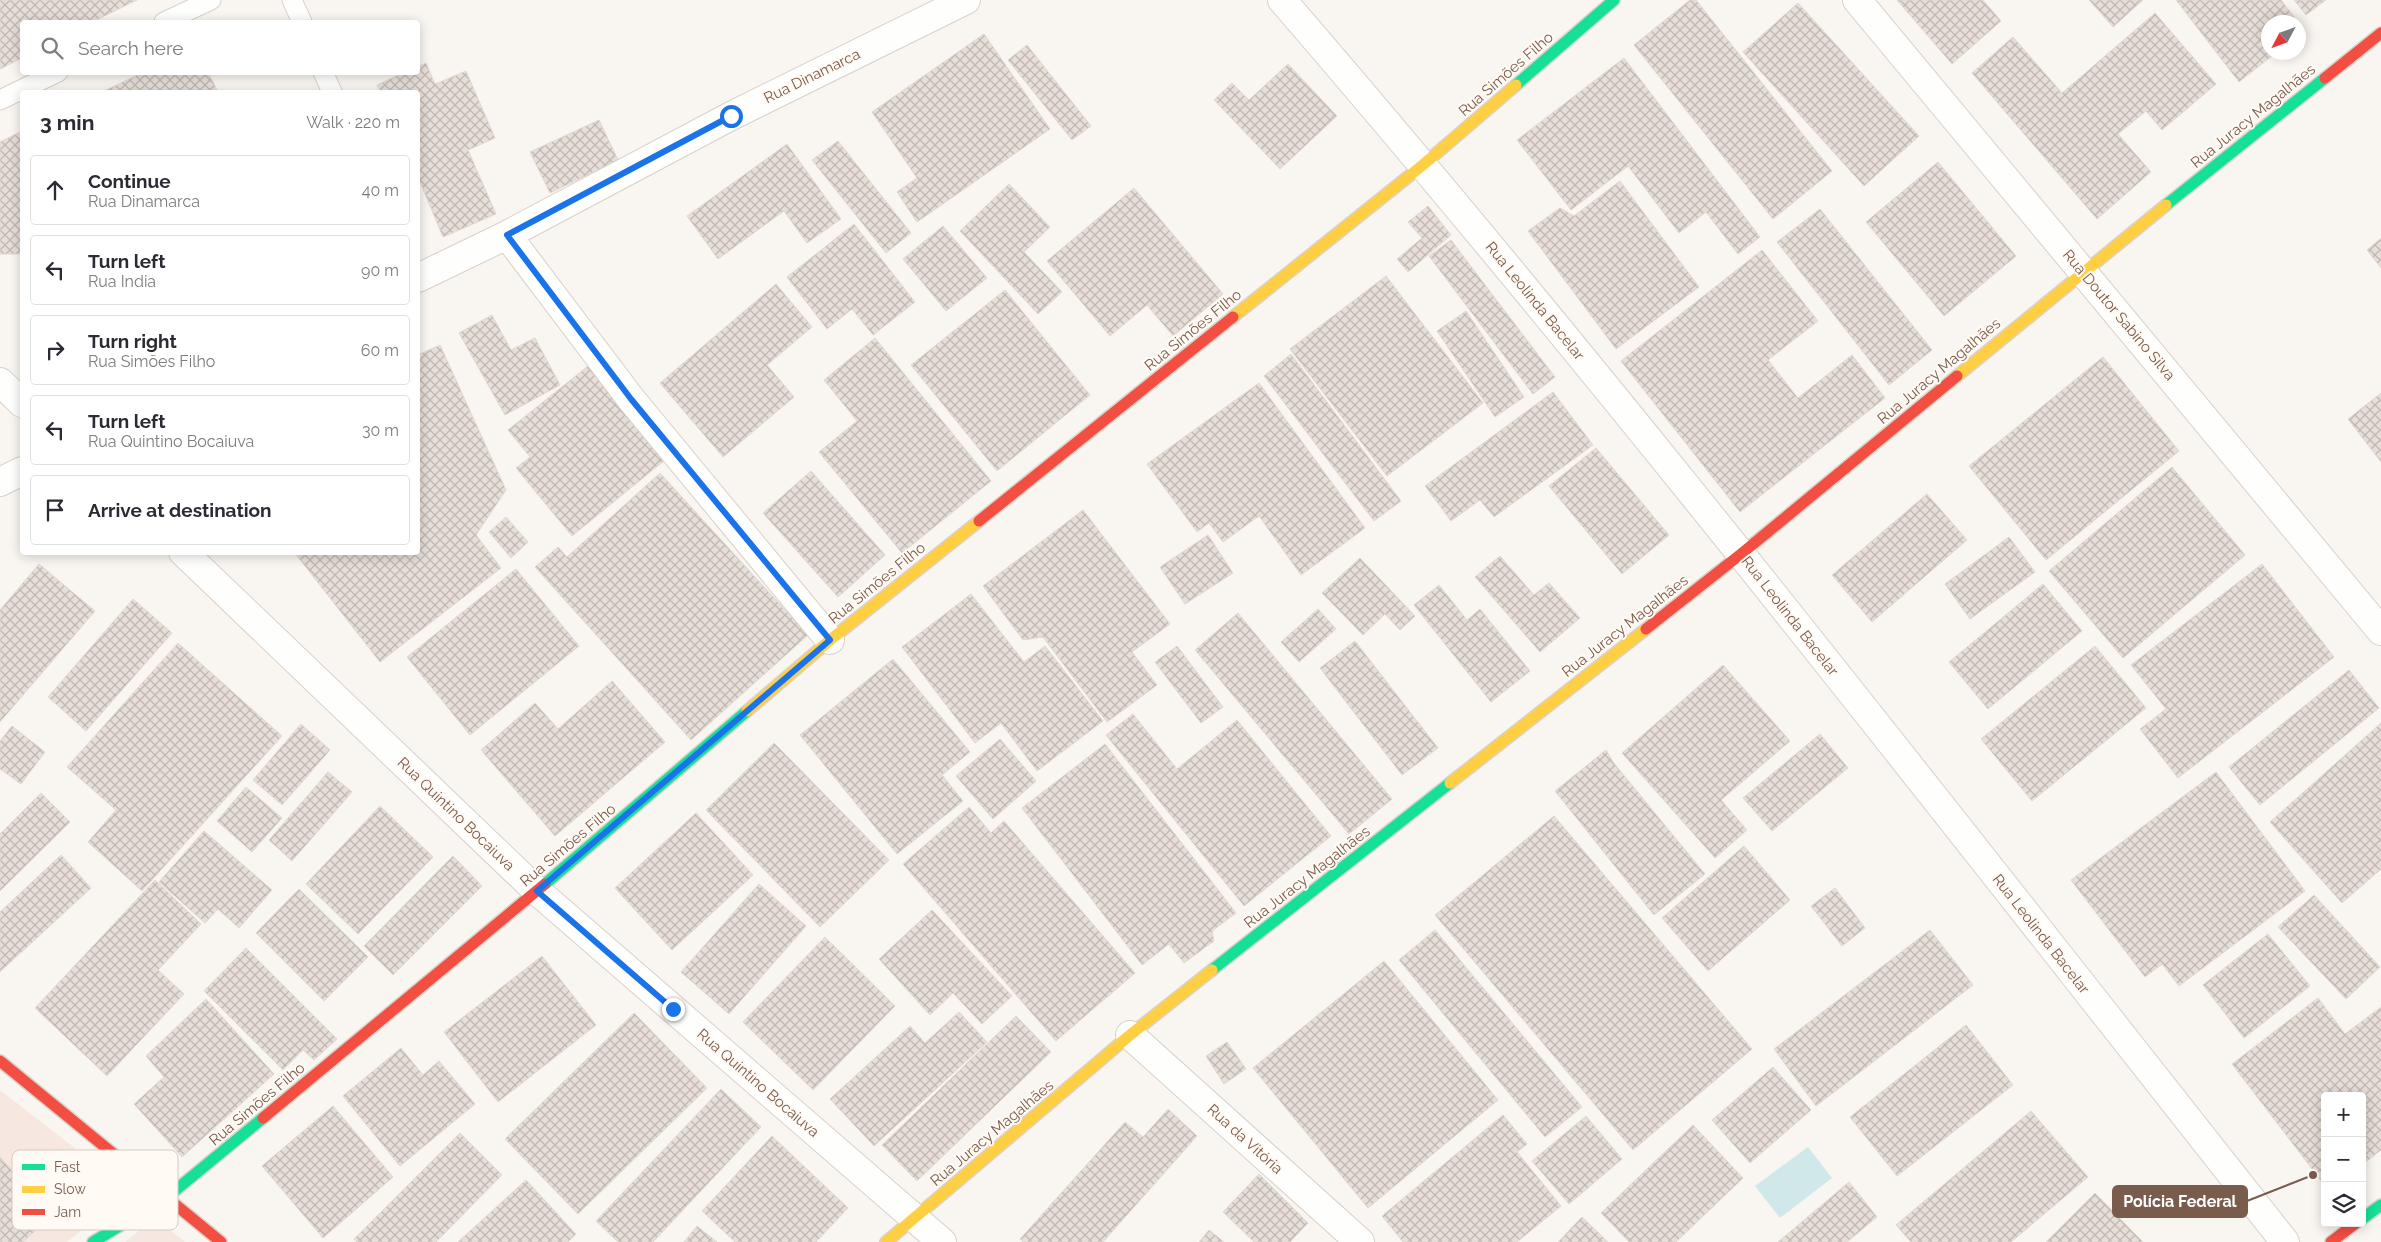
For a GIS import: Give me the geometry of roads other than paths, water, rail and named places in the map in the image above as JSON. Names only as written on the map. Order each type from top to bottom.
[{"type":"street","name":"Rua Dinamarca","points":[[420,277],[507,235],[731,116],[966,0]]},
{"type":"street","name":"Rua Leolinda Bacelar","points":[[1282,0],[1424,164],[1741,554],[2285,1242]]},
{"type":"street","name":"Rua Simões Filho","points":[[178,1188],[537,891],[830,640],[1424,164],[1614,0]]},
{"type":"street","name":"Rua Doutor Sabino Silva","points":[[1856,0],[2381,631]]},
{"type":"street","name":"Rua Juracy Magalhães","points":[[886,1242],[1130,1035],[1741,554],[2083,272],[2381,33]]},
{"type":"street","points":[[507,235],[631,399],[830,640]]},
{"type":"street","points":[[0,382],[20,400]]},
{"type":"street","points":[[0,482],[20,472]]},
{"type":"street","name":"Rua Quintino Bocaiuva","points":[[186,555],[537,891],[942,1242]]},
{"type":"street","name":"Rua da Vitória","points":[[1130,1035],[1360,1242]]},
{"type":"street","points":[[0,1061],[108,1150]]},
{"type":"street","points":[[2366,1216],[2381,1205]]},
{"type":"street","points":[[178,1208],[221,1242]]},
{"type":"street","points":[[2331,1242],[2351,1227]]},
{"type":"street","name":"Rua Simões Filho","points":[[93,1242],[113,1230]]},
{"type":"lane","points":[[168,20],[211,0]]},
{"type":"lane","points":[[292,0],[301,20]]},
{"type":"lane","points":[[21,90],[52,75]]},
{"type":"lane","points":[[324,75],[331,90]]},
{"type":"lane","points":[[0,100],[20,90]]},
{"type":"water","points":[[1808,1147],[1832,1178],[1780,1218],[1755,1186]]},
{"type":"place","name":"Polícia Federal","points":[[2313,1175]]}]
